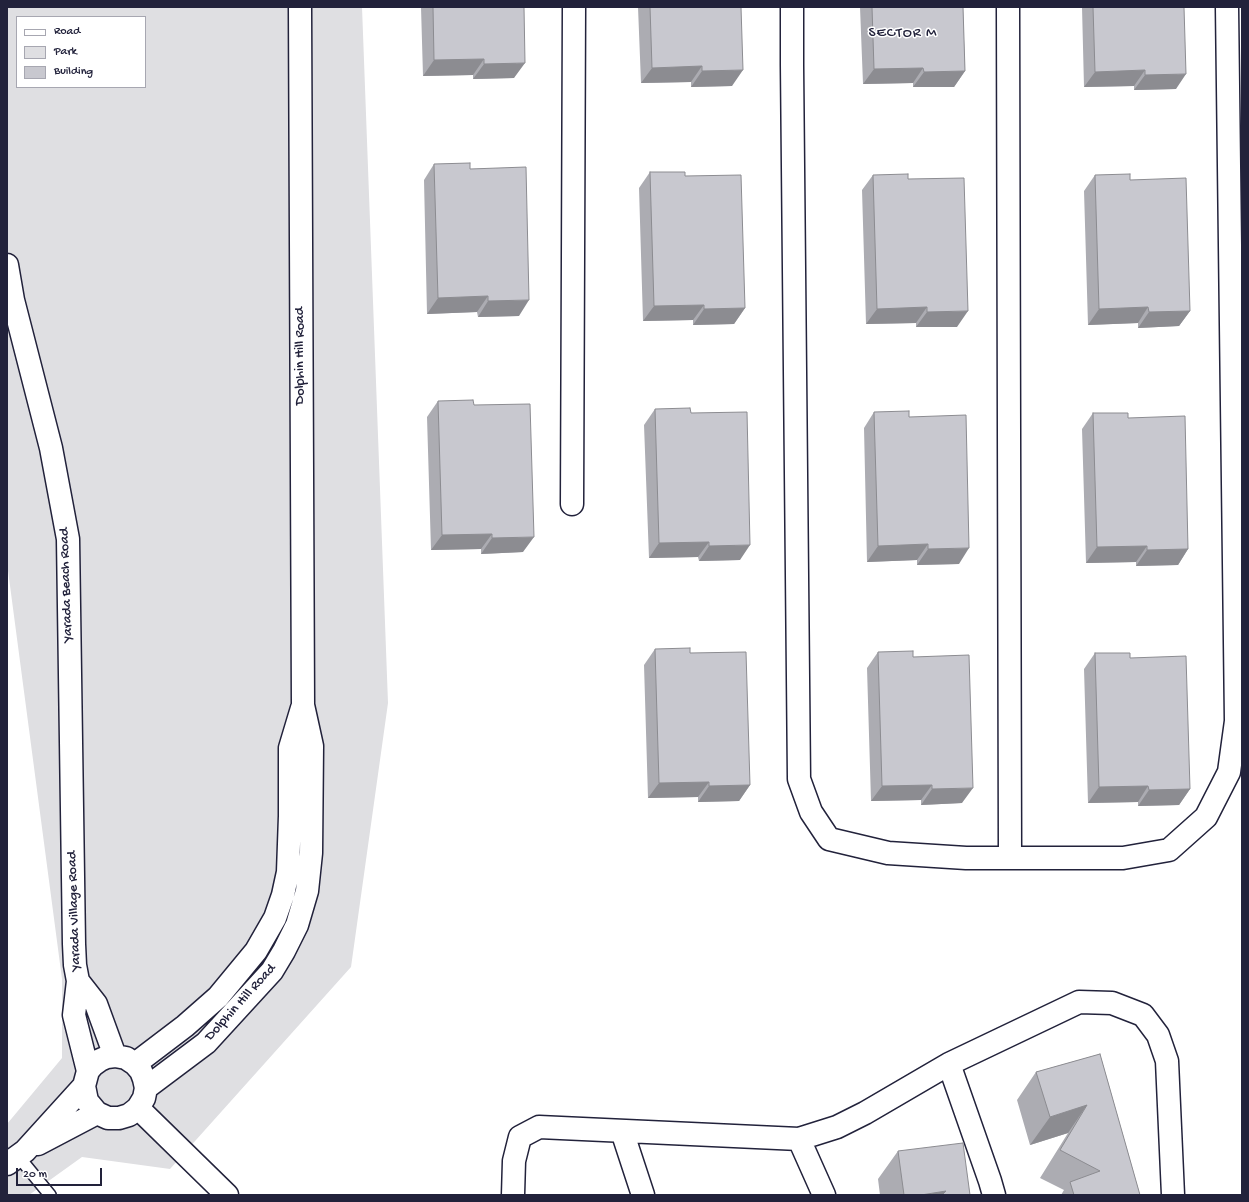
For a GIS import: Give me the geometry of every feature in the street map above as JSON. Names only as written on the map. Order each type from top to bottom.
[{"type":"street","name":"Dolphin Hill Road","points":[[146,1088],[206,1043],[272,972],[297,925],[307,891],[311,853],[312,746],[303,705],[300,7]]},
{"type":"street","points":[[572,504],[574,7]]},
{"type":"street","points":[[792,7],[799,778],[811,812],[829,839],[888,853],[966,858],[1123,858],[1169,850],[1206,817],[1229,772],[1236,721],[1235,83],[1227,7]]},
{"type":"street","points":[[1008,7],[1010,857]]},
{"type":"street","name":"Yarada Beach Road","points":[[7,265],[13,300],[52,448],[68,539],[73,840]]},
{"type":"street","name":"Dolphin Hill Road","points":[[136,1064],[185,1026],[218,997],[256,951],[275,918],[283,895],[288,872],[290,748],[303,705]]},
{"type":"street","name":"Yarada Village Road","points":[[73,840],[74,944],[75,965],[78,981],[74,1015],[86,1078]]},
{"type":"street","name":"Yarada Village Road","points":[[78,981],[96,1004],[115,1056]]},
{"type":"street","points":[[514,1195],[514,1161],[520,1137],[539,1127],[799,1140],[842,1124],[949,1064],[1079,1002],[1112,1003],[1143,1015],[1158,1035],[1167,1061],[1173,1195]]},
{"type":"street","points":[[17,1157],[86,1078],[93,1064],[100,1060],[115,1056],[126,1058],[136,1064],[143,1075],[146,1088],[144,1098],[138,1108],[129,1115],[119,1118],[108,1118],[98,1113],[87,1101],[86,1078]]},
{"type":"street","points":[[949,1064],[994,1195]]},
{"type":"street","points":[[138,1108],[227,1195]]},
{"type":"street","points":[[17,1157],[98,1113]]},
{"type":"street","points":[[622,1131],[643,1195]]},
{"type":"street","points":[[799,1140],[824,1195]]},
{"type":"lane","points":[[17,1157],[50,1195]]},
{"type":"green space","points":[[7,7],[362,7],[388,703],[351,967],[170,1169],[82,1157],[29,1195],[7,1195],[7,1124],[62,1058],[62,979],[7,563]]},
{"type":"building","points":[[433,7],[524,7],[525,63],[484,64],[484,59],[434,60]]},
{"type":"building","points":[[650,7],[741,7],[743,70],[702,71],[702,66],[652,68]]},
{"type":"building","points":[[872,7],[963,7],[965,71],[924,72],[923,68],[874,69]]},
{"type":"building","points":[[1093,7],[1184,7],[1186,74],[1145,75],[1145,70],[1095,72]]},
{"type":"building","points":[[470,163],[470,169],[526,167],[529,300],[488,301],[488,296],[438,298],[434,164]]},
{"type":"building","points":[[650,172],[685,172],[685,176],[741,175],[745,308],[704,309],[704,305],[654,306]]},
{"type":"building","points":[[908,174],[908,179],[964,178],[968,311],[927,312],[927,307],[877,309],[873,175]]},
{"type":"building","points":[[1130,174],[1130,180],[1186,178],[1190,311],[1149,312],[1148,307],[1099,309],[1095,175]]},
{"type":"building","points":[[473,400],[474,405],[530,404],[534,537],[492,538],[492,534],[442,535],[438,401]]},
{"type":"building","points":[[690,408],[691,413],[747,412],[750,545],[709,546],[709,542],[659,543],[655,409]]},
{"type":"building","points":[[909,411],[909,417],[966,415],[969,548],[928,549],[928,544],[878,546],[874,412]]},
{"type":"building","points":[[1093,413],[1128,413],[1128,418],[1185,416],[1188,549],[1147,550],[1147,546],[1097,547]]},
{"type":"building","points":[[690,648],[690,653],[746,652],[750,785],[709,786],[709,782],[659,783],[655,649]]},
{"type":"building","points":[[913,651],[913,657],[969,655],[973,788],[932,789],[932,785],[882,786],[878,652]]},
{"type":"building","points":[[1095,653],[1130,653],[1130,658],[1186,656],[1190,789],[1149,790],[1148,786],[1099,787]]},
{"type":"building","points":[[1100,1054],[1140,1195],[1074,1195],[1070,1182],[1100,1171],[1060,1150],[1087,1105],[1050,1117],[1036,1072]]},
{"type":"building","points":[[963,1143],[970,1195],[942,1195],[946,1191],[921,1195],[904,1195],[898,1151]]},
{"type":"district","name":"SECTOR M","points":[[903,34]]}]
